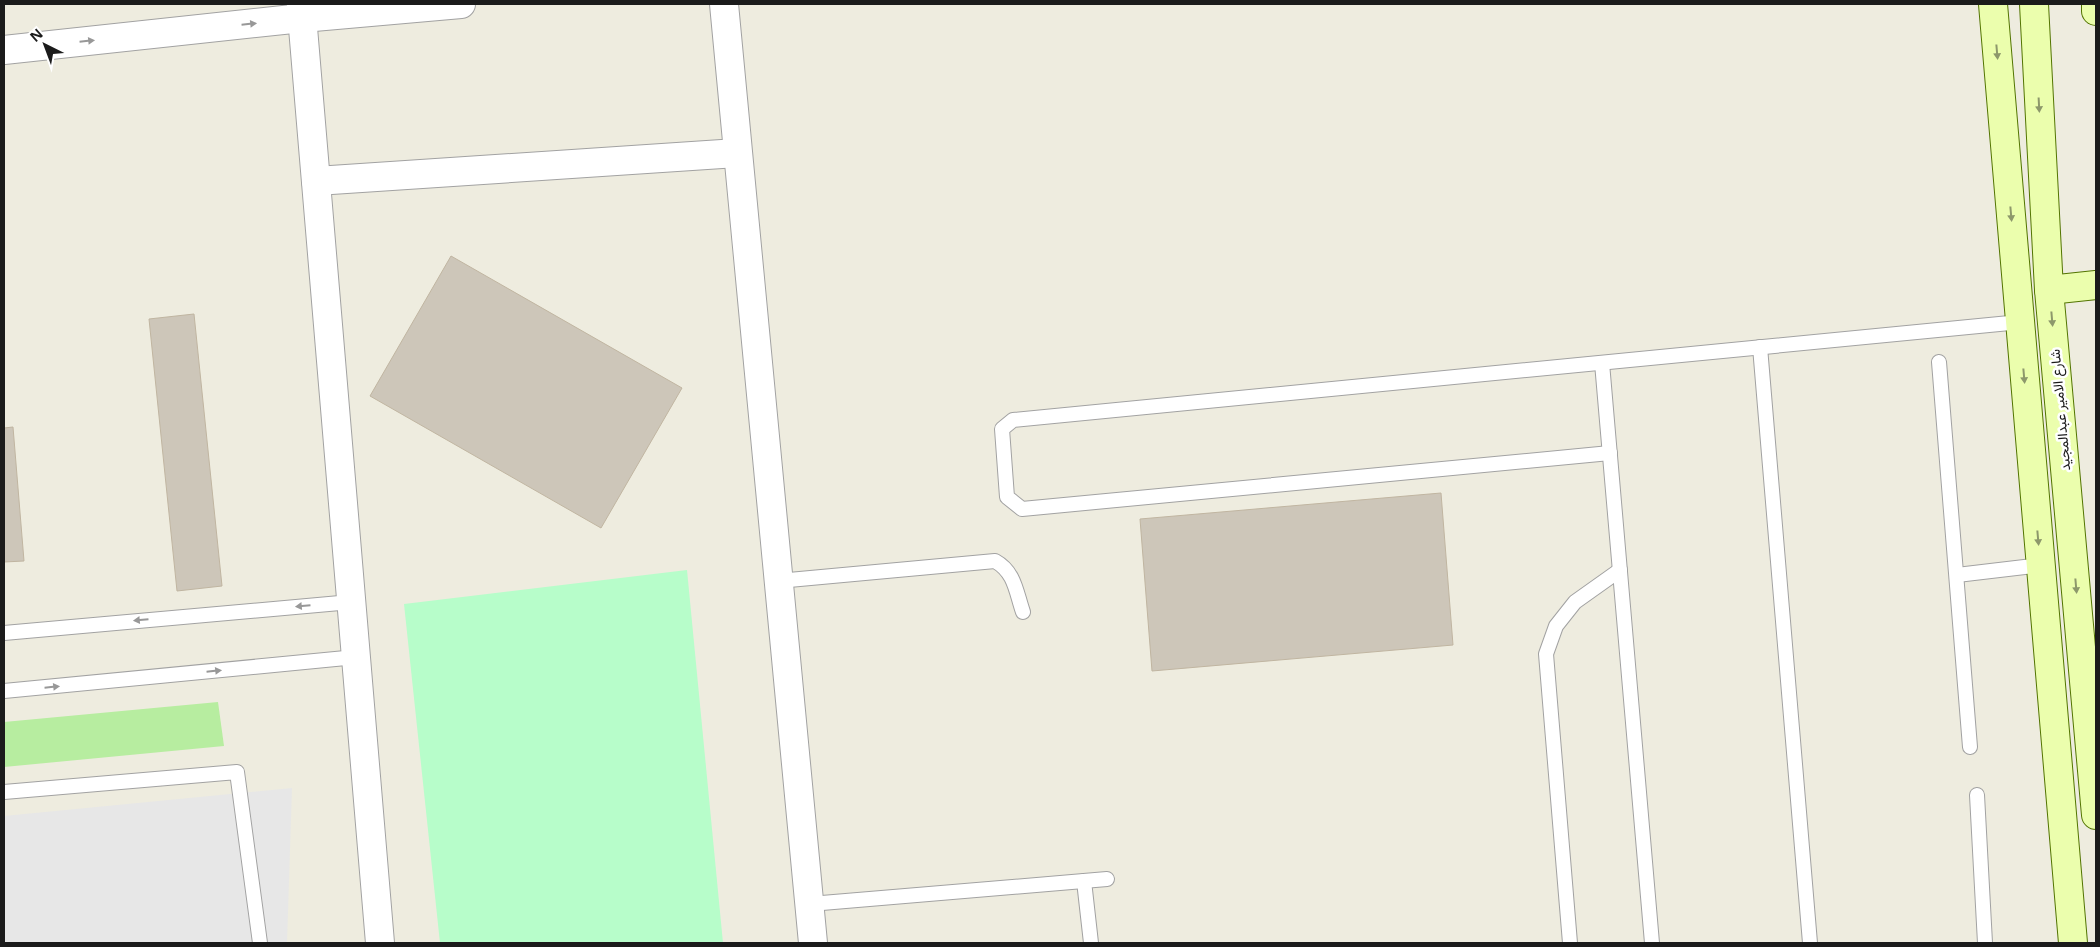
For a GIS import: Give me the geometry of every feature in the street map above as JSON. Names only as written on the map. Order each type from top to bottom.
[{"type":"street","points":[[4,50],[302,11],[461,4]]},
{"type":"street","points":[[724,4],[813,943]]},
{"type":"street","points":[[1993,4],[2073,943]]},
{"type":"street","name":"شارع الامير عبدالمجيد","points":[[2034,4],[2050,290],[2096,815]]},
{"type":"street","points":[[2096,4],[2096,11]]},
{"type":"street","points":[[302,11],[380,943]]},
{"type":"street","points":[[316,181],[737,153]]},
{"type":"street","points":[[2050,290],[2096,285]]},
{"type":"lane","points":[[1610,453],[1022,509],[1007,497],[1002,429],[1014,420],[2020,322]]},
{"type":"lane","points":[[1760,347],[1810,943]]},
{"type":"lane","points":[[1939,362],[1970,747]]},
{"type":"lane","points":[[1602,363],[1652,943]]},
{"type":"lane","points":[[778,581],[995,561],[1005,567],[1011,575],[1023,612]]},
{"type":"lane","points":[[1957,575],[2040,564]]},
{"type":"lane","points":[[1570,943],[1546,654],[1556,626],[1575,602],[1620,570]]},
{"type":"lane","points":[[4,633],[351,602]]},
{"type":"lane","points":[[4,691],[356,657]]},
{"type":"lane","points":[[4,792],[237,772],[260,943]]},
{"type":"lane","points":[[1977,795],[1985,943]]},
{"type":"lane","points":[[810,904],[1107,879]]},
{"type":"lane","points":[[1084,881],[1091,943]]},
{"type":"green space","points":[[687,570],[723,943],[440,943],[404,604]]},
{"type":"green space","points":[[218,702],[224,746],[4,767],[4,722]]},
{"type":"shaded area","points":[[292,788],[287,943],[4,943],[4,816]]},
{"type":"building","points":[[451,256],[682,388],[601,528],[370,396]]},
{"type":"building","points":[[194,314],[222,586],[177,591],[149,319]]},
{"type":"building","points":[[13,427],[24,561],[4,562],[4,428]]},
{"type":"building","points":[[1441,493],[1453,645],[1152,671],[1140,519]]}]
